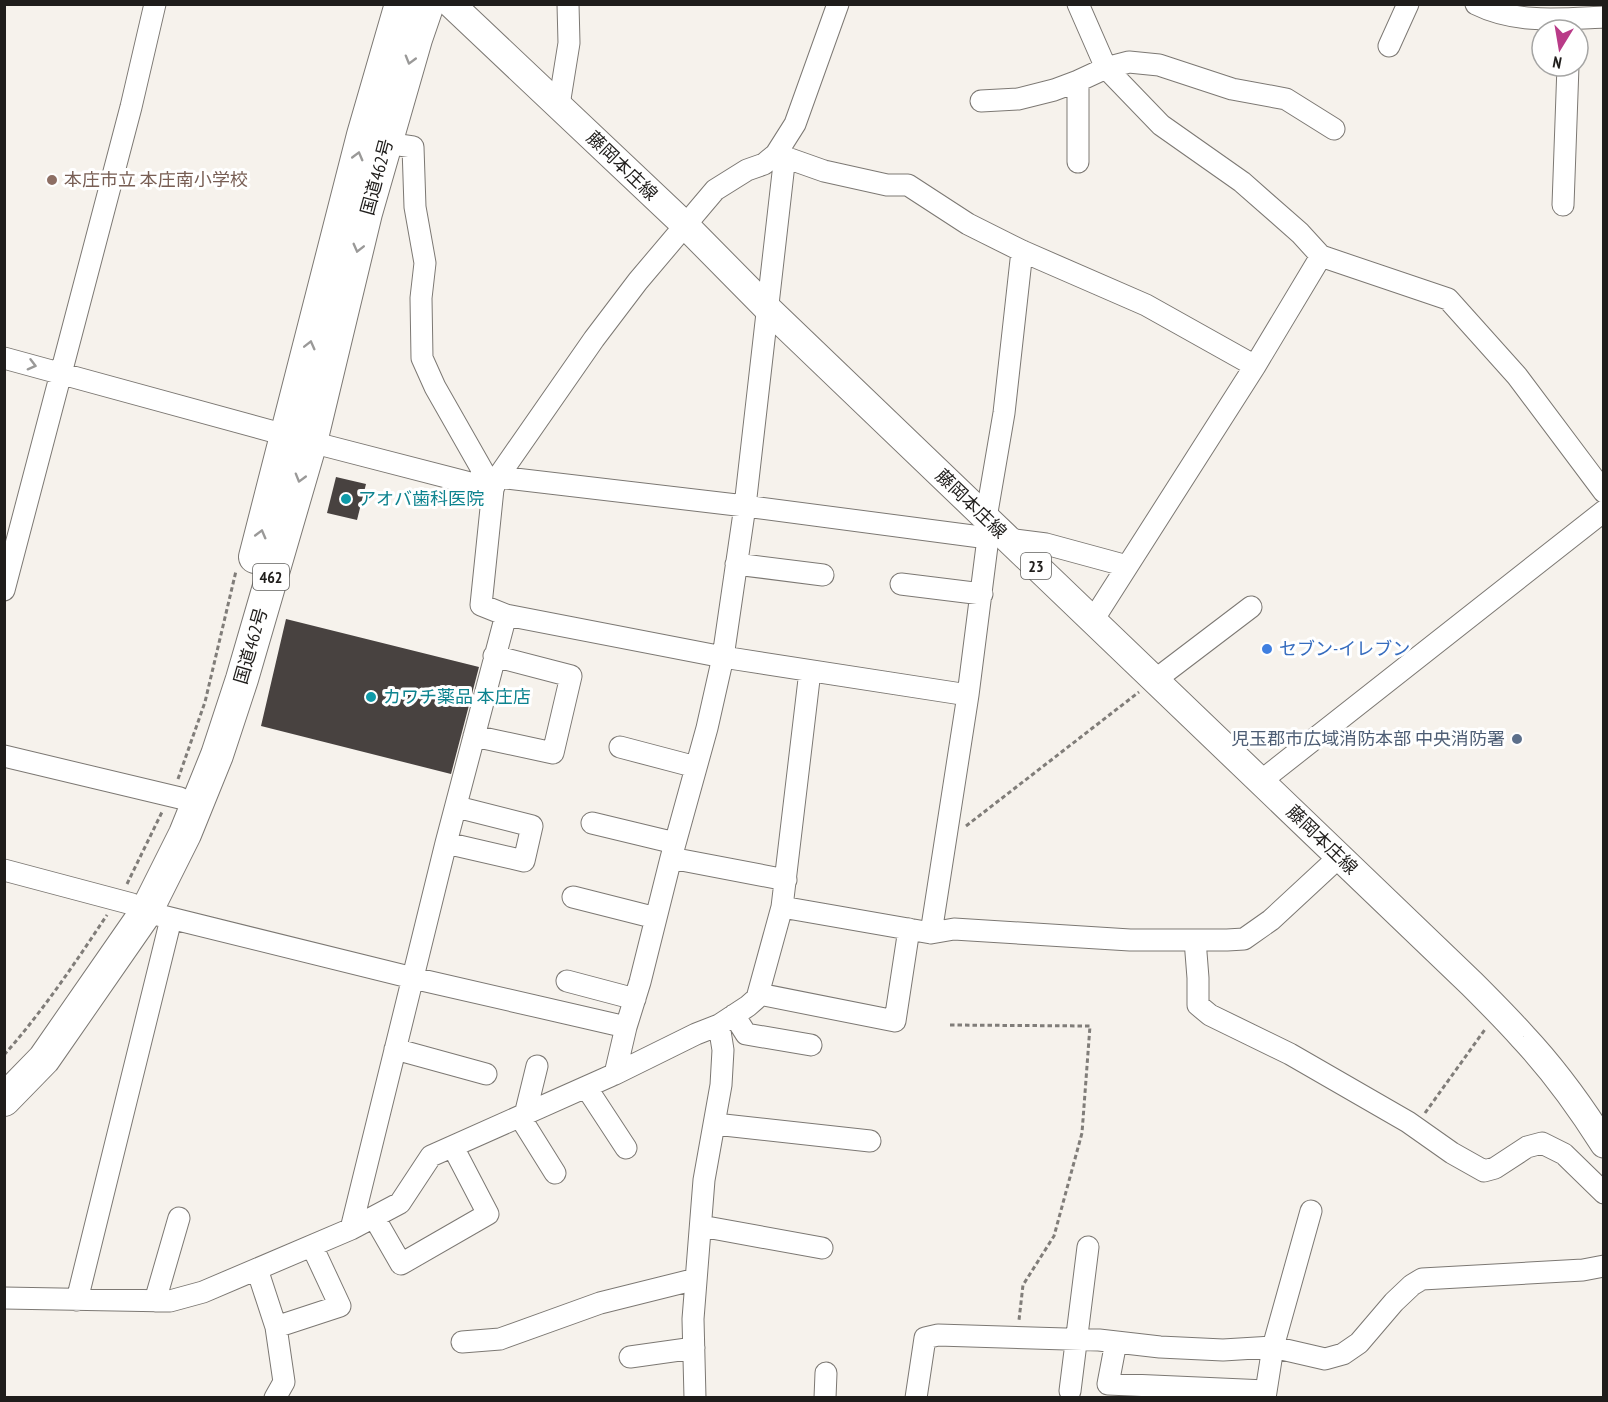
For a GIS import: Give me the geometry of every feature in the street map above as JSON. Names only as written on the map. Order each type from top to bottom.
[{"type":"highway","name":"国道462号","points":[[4,1100],[44,1059],[137,907],[185,834],[217,755],[242,679],[299,438],[358,156],[401,4]]},
{"type":"highway","name":"国道462号","points":[[4,1072],[28,1048],[137,907],[171,824],[173,798],[224,672],[299,438],[428,4]]},
{"type":"main road","name":"藤岡本庄線","points":[[451,4],[686,226],[995,531],[1093,620],[1472,984],[1524,1038],[1557,1077],[1588,1118],[1604,1144]]},
{"type":"street","points":[[4,590],[131,107],[155,4]]},
{"type":"street","points":[[559,105],[569,43],[568,4]]},
{"type":"street","points":[[838,4],[795,124],[776,154],[764,164],[715,190],[638,281],[594,339],[496,483],[481,605],[506,615],[723,657],[968,695]]},
{"type":"street","points":[[1078,4],[1106,68],[1161,125],[1242,182],[1300,233],[1321,256],[1448,299],[1516,376],[1604,492]]},
{"type":"street","points":[[1389,46],[1408,4]]},
{"type":"street","points":[[1476,4],[1485,9],[1530,18]]},
{"type":"street","points":[[981,101],[1018,99],[1054,90],[1106,68],[1129,62],[1159,65],[1232,89],[1286,99],[1334,129]]},
{"type":"street","points":[[1563,205],[1568,78]]},
{"type":"street","points":[[1078,81],[1078,162]]},
{"type":"street","points":[[386,143],[413,147],[415,207],[425,263],[421,297],[422,358],[435,387],[496,483]]},
{"type":"street","points":[[776,154],[824,171],[887,185],[908,185],[968,224],[1022,251],[1146,305],[1255,366]]},
{"type":"street","points":[[615,1074],[707,728],[723,657],[745,506],[784,164],[776,154]]},
{"type":"street","points":[[931,933],[982,594],[995,531],[1004,413],[1022,251]]},
{"type":"street","points":[[1093,620],[1255,366],[1321,256]]},
{"type":"street","points":[[4,358],[299,438],[496,483],[995,531],[1127,566]]},
{"type":"street","points":[[1261,781],[1604,511]]},
{"type":"street","points":[[736,564],[823,575]]},
{"type":"street","points":[[901,584],[982,594]]},
{"type":"street","points":[[1155,680],[1251,607]]},
{"type":"street","points":[[351,1229],[446,843],[506,615]]},
{"type":"street","points":[[474,736],[553,753],[571,676],[494,656]]},
{"type":"street","points":[[4,1298],[170,1301],[203,1292],[351,1229],[400,1203],[431,1156],[615,1074],[727,1020],[748,1006],[758,998],[782,907],[810,671]]},
{"type":"street","points":[[620,747],[696,767]]},
{"type":"street","points":[[4,756],[173,798]]},
{"type":"street","points":[[446,843],[524,861],[532,826],[457,807]]},
{"type":"street","points":[[592,823],[673,850],[786,880]]},
{"type":"street","points":[[782,907],[931,933],[954,928],[1130,940],[1244,939],[1271,920],[1339,857]]},
{"type":"street","points":[[4,870],[137,907],[413,978],[626,1027]]},
{"type":"street","points":[[573,897],[656,918]]},
{"type":"street","points":[[76,1300],[137,907]]},
{"type":"street","points":[[759,994],[895,1021],[909,929]]},
{"type":"street","points":[[1195,940],[1198,1005],[1210,1015],[1290,1053],[1415,1126],[1452,1153],[1484,1171],[1495,1168],[1527,1147],[1542,1143],[1564,1154],[1604,1193]]},
{"type":"street","points":[[567,981],[635,999]]},
{"type":"street","points":[[727,1020],[746,1034],[811,1045]]},
{"type":"street","points":[[695,1398],[693,1318],[704,1180],[721,1085],[727,1020]]},
{"type":"street","points":[[395,1049],[486,1074]]},
{"type":"street","points":[[537,1066],[522,1116],[555,1173]]},
{"type":"street","points":[[586,1087],[626,1148]]},
{"type":"street","points":[[715,1124],[870,1141]]},
{"type":"street","points":[[374,1217],[401,1264],[488,1214],[453,1147]]},
{"type":"street","points":[[1116,1342],[1108,1384],[1266,1394],[1273,1347],[1311,1210]]},
{"type":"street","points":[[155,1301],[179,1218]]},
{"type":"street","points":[[701,1226],[822,1248]]},
{"type":"street","points":[[276,1327],[339,1306],[312,1246]]},
{"type":"street","points":[[1070,1392],[1088,1247]]},
{"type":"street","points":[[916,1398],[926,1338],[938,1335],[1077,1339],[1223,1350],[1273,1347],[1325,1359],[1343,1354],[1359,1343],[1394,1302],[1422,1279],[1583,1270],[1604,1266]]},
{"type":"street","points":[[257,1269],[276,1327],[284,1382],[275,1398]]},
{"type":"street","points":[[462,1342],[500,1339],[600,1303],[696,1279]]},
{"type":"street","points":[[630,1357],[694,1348]]},
{"type":"street","points":[[825,1398],[826,1373]]},
{"type":"path","points":[[4,1055],[30,1026],[67,976],[137,907],[205,702],[237,569]]},
{"type":"path","points":[[945,843],[1155,680]]},
{"type":"path","points":[[1415,1126],[1498,1011]]},
{"type":"path","points":[[950,1025],[1090,1026],[1082,1133],[1054,1236],[1023,1285],[1017,1337]]},
{"type":"building","name":"アオバ歯科医院","points":[[336,477],[366,484],[357,520],[327,513]]},
{"type":"building","name":"カワチ薬品 本庄店","points":[[286,619],[479,667],[451,774],[261,726]]},
{"type":"place","name":"本庄市立 本庄南小学校","points":[[52,180]]},
{"type":"place","name":"アオバ歯科医院","points":[[346,499]]},
{"type":"place","name":"セブン-イレブン","points":[[1267,649]]},
{"type":"place","name":"カワチ薬品 本庄店","points":[[371,697]]},
{"type":"place","name":"児玉郡市広域消防本部 中央消防署","points":[[1517,739]]}]
